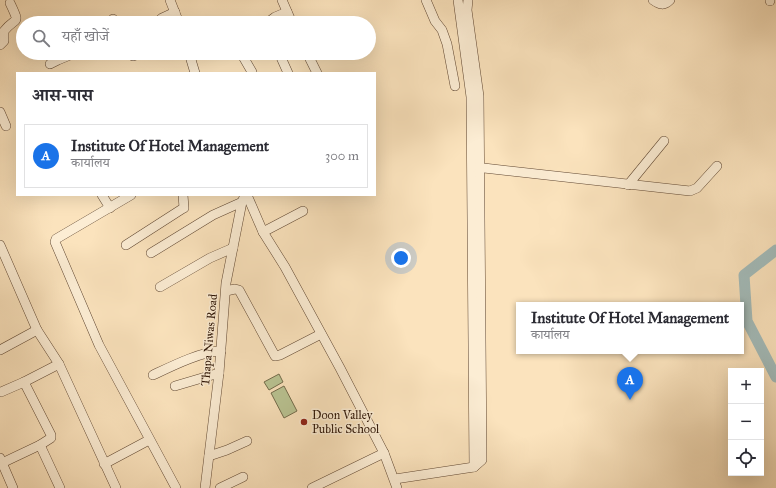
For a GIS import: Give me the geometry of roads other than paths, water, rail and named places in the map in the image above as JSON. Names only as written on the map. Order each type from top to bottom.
[{"type":"street","points":[[170,0],[176,16]]},
{"type":"street","points":[[282,0],[289,16]]},
{"type":"street","points":[[426,0],[435,21],[442,30],[447,44],[455,86]]},
{"type":"street","points":[[458,0],[471,97],[475,167],[477,383],[474,467]]},
{"type":"street","points":[[468,0],[467,10],[479,96],[475,167]]},
{"type":"street","points":[[653,0],[661,5],[664,5],[670,0]]},
{"type":"street","points":[[0,45],[4,41],[4,31],[14,24],[16,19],[10,3]]},
{"type":"street","points":[[166,16],[175,12]]},
{"type":"street","points":[[277,16],[287,12]]},
{"type":"street","points":[[50,64],[58,60]]},
{"type":"street","points":[[191,60],[195,72]]},
{"type":"street","points":[[245,60],[252,72]]},
{"type":"street","points":[[282,60],[288,72]]},
{"type":"street","points":[[310,60],[316,72]]},
{"type":"street","points":[[0,112],[6,126]]},
{"type":"street","points":[[628,185],[664,141]]},
{"type":"street","points":[[475,167],[690,191],[697,188],[717,166]]},
{"type":"street","points":[[103,196],[110,208]]},
{"type":"street","points":[[129,196],[56,239],[55,242],[99,344],[176,488]]},
{"type":"street","points":[[126,245],[184,208],[183,196]]},
{"type":"street","points":[[151,253],[245,197],[263,232],[285,267],[340,368],[384,453],[396,484],[474,467],[482,460],[477,383]]},
{"type":"street","name":"Thapa Niwas Road","points":[[205,488],[219,373],[226,290],[233,248],[245,197]]},
{"type":"street","points":[[263,232],[303,210]]},
{"type":"street","points":[[0,245],[37,330],[59,364],[116,488]]},
{"type":"street","points":[[160,287],[210,258],[233,248]]},
{"type":"street","points":[[226,290],[235,288],[239,290],[275,356],[280,355],[321,334]]},
{"type":"street","points":[[0,350],[37,330]]},
{"type":"street","points":[[152,375],[215,351],[221,351]]},
{"type":"street","points":[[1,392],[59,364]]},
{"type":"street","points":[[175,386],[219,373]]},
{"type":"street","points":[[13,488],[1,460],[40,445],[51,438],[51,435],[24,382]]},
{"type":"street","points":[[104,464],[150,440]]},
{"type":"street","points":[[209,456],[247,441]]},
{"type":"street","points":[[40,445],[60,488]]},
{"type":"street","points":[[312,488],[327,485],[384,453]]},
{"type":"street","points":[[220,488],[243,477]]},
{"type":"waterway","points":[[776,250],[744,275],[747,321],[776,377]]},
{"type":"place","name":"Institute Of Hotel Management","points":[[630,400]]},
{"type":"place","name":"Doon Valley Public School","points":[[304,422]]}]
